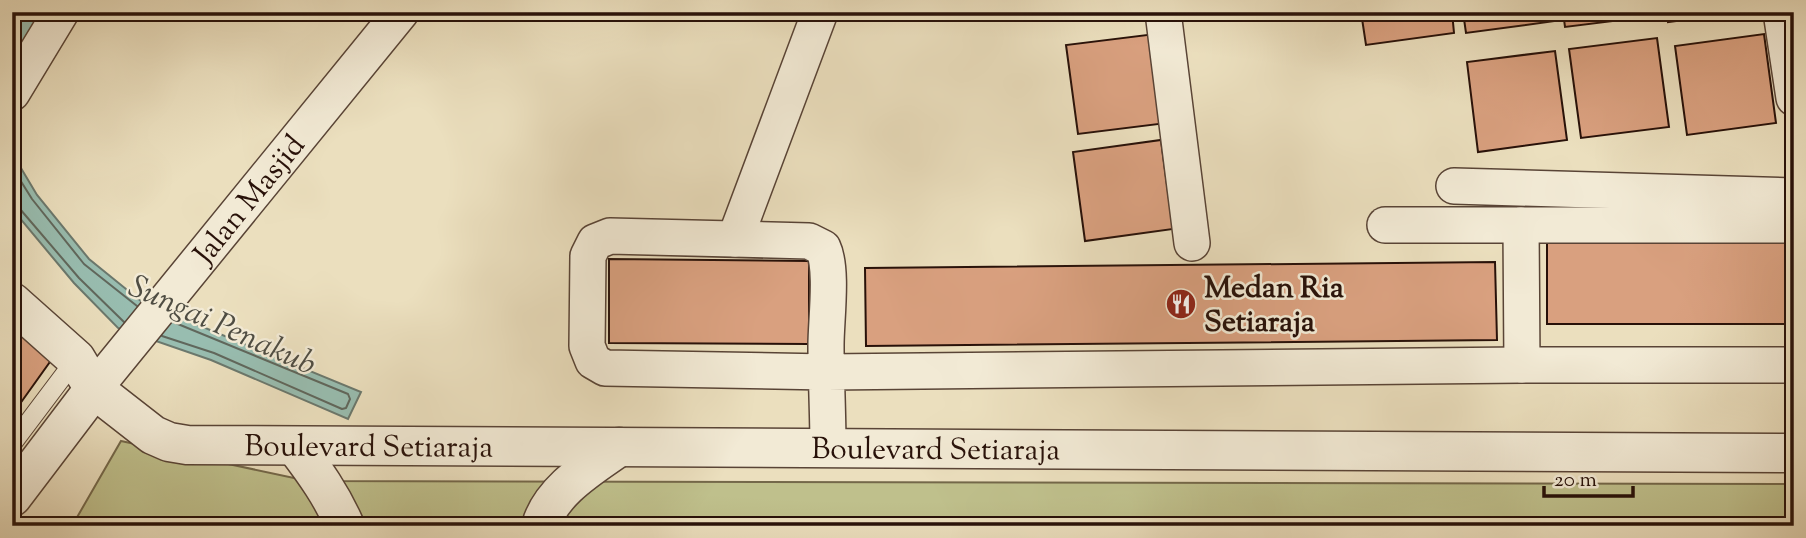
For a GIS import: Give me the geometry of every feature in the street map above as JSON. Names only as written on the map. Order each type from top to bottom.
[{"type":"street","points":[[12,93],[61,12]]},
{"type":"street","name":"Jalan Masjid","points":[[85,374],[118,357],[401,12]]},
{"type":"street","points":[[735,239],[820,12]]},
{"type":"street","points":[[1163,12],[1192,243]]},
{"type":"street","points":[[1781,12],[1794,98]]},
{"type":"street","points":[[1454,186],[1794,196]]},
{"type":"street","points":[[1384,225],[1794,225]]},
{"type":"street","points":[[1521,225],[1522,365]]},
{"type":"street","points":[[828,448],[827,372],[828,263],[823,248],[809,241],[735,239],[610,236],[595,242],[588,256],[587,346],[593,361],[605,368],[827,372],[1794,365]]},
{"type":"street","points":[[12,302],[85,374],[12,497]]},
{"type":"street","name":"Boulevard Setiaraja","points":[[85,374],[153,435],[169,442],[207,446],[1794,453]]},
{"type":"street","points":[[295,446],[320,478],[345,526]]},
{"type":"street","points":[[541,526],[559,495],[619,447]]},
{"type":"lane","points":[[12,444],[85,374]]},
{"type":"green space","points":[[121,441],[308,481],[1794,484],[1794,526],[72,526]]},
{"type":"water","points":[[17,12],[48,12],[12,73],[12,20]]},
{"type":"water","points":[[12,153],[37,195],[89,259],[142,302],[361,392],[348,419],[211,360],[118,328],[74,283],[13,210]]},
{"type":"building","points":[[1361,12],[1452,12],[1454,33],[1366,45]]},
{"type":"building","points":[[1463,12],[1553,12],[1555,21],[1466,33]]},
{"type":"building","points":[[1563,12],[1653,12],[1654,16],[1565,27]]},
{"type":"building","points":[[1667,12],[1743,12],[1668,22]]},
{"type":"building","points":[[1155,34],[1167,123],[1078,134],[1066,45]]},
{"type":"building","points":[[1764,34],[1776,123],[1687,135],[1675,46]]},
{"type":"building","points":[[1657,38],[1669,127],[1581,138],[1569,49]]},
{"type":"building","points":[[1555,51],[1567,140],[1478,152],[1467,62]]},
{"type":"building","points":[[1161,140],[1173,229],[1085,241],[1073,152]]},
{"type":"building","points":[[1794,240],[1794,324],[1547,324],[1547,241]]},
{"type":"building","points":[[609,259],[809,261],[809,344],[609,343]]},
{"type":"building","name":"Medan Ria Setiaraja","points":[[1495,262],[1497,340],[866,346],[865,268]]},
{"type":"building","points":[[12,320],[57,352],[12,415]]},
{"type":"place","name":"Medan Ria Setiaraja","points":[[1181,304]]},
{"type":"water label","name":"Sungai Penakub","points":[[223,324]]}]
